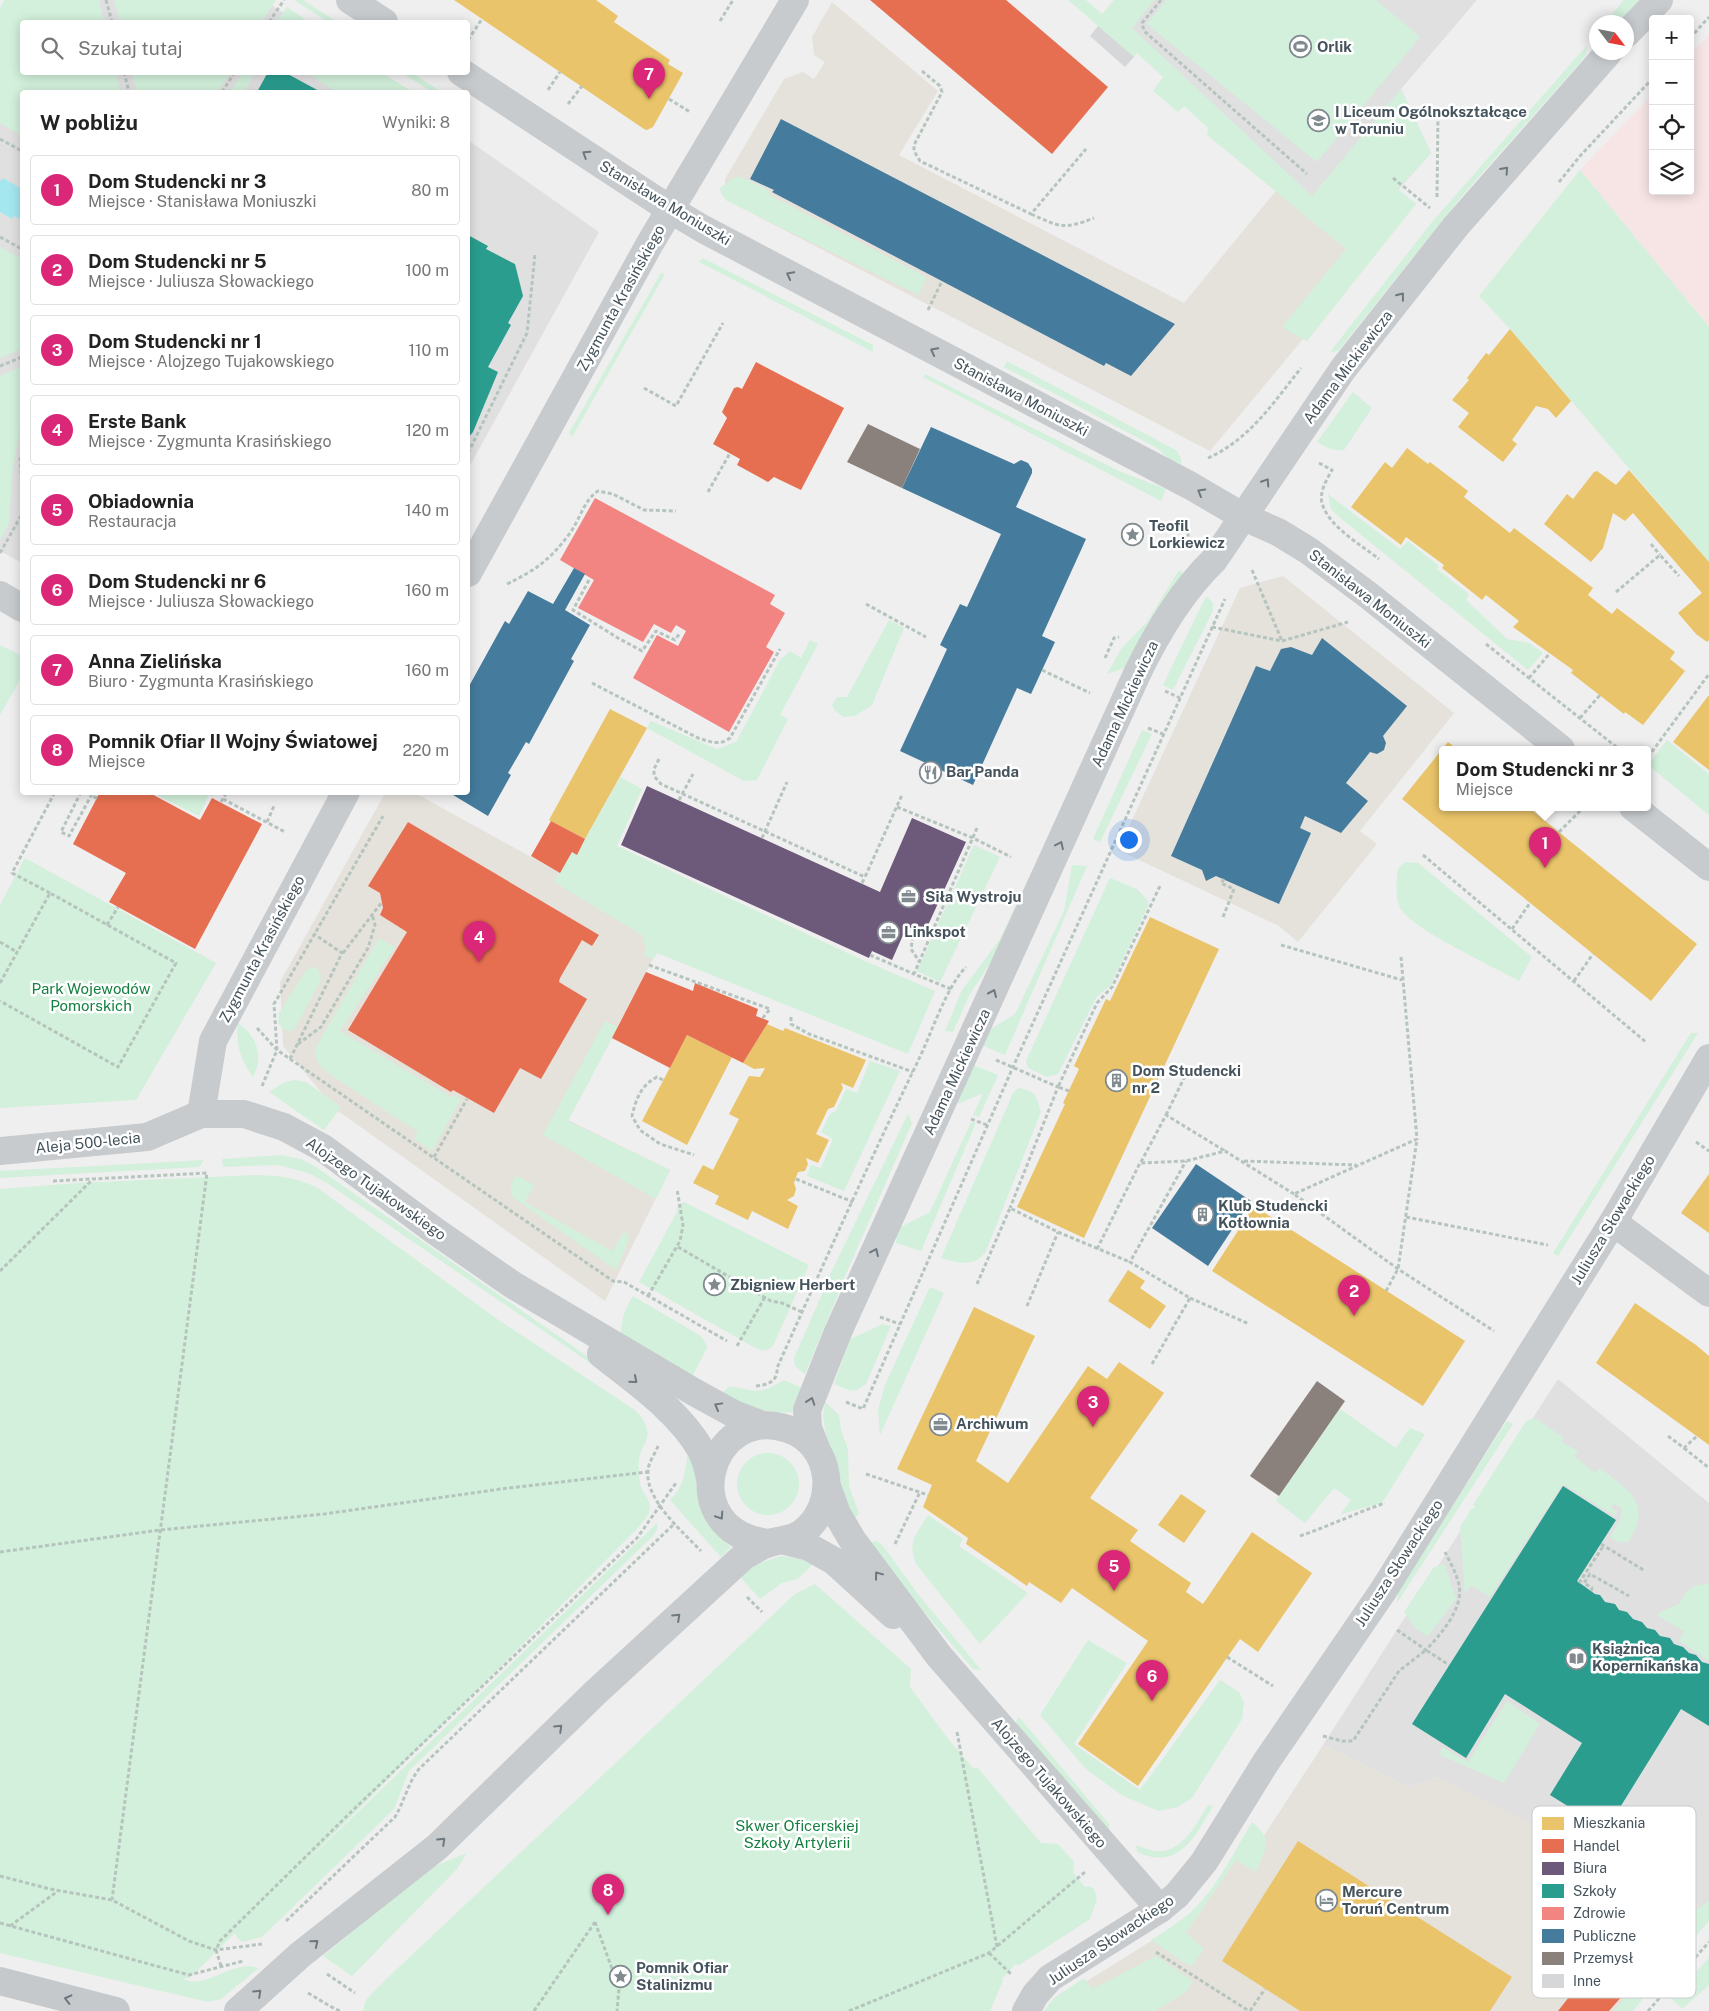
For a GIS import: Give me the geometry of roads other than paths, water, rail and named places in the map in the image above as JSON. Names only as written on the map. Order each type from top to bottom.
[{"type":"main road","points":[[0,1981],[116,2011]]},
{"type":"street","points":[[350,0],[381,20]]},
{"type":"street","name":"Zygmunta Krasińskiego","points":[[470,569],[649,245],[795,0]]},
{"type":"street","points":[[1634,26],[1659,0]]},
{"type":"street","name":"Adama Mickiewicza","points":[[816,1448],[808,1428],[808,1410],[838,1332],[1139,671],[1162,627],[1184,593],[1214,560],[1343,370],[1456,226],[1603,60]]},
{"type":"street","name":"Stanisława Moniuszki","points":[[465,75],[703,229],[1191,486],[1244,517],[1278,532],[1309,551],[1368,595],[1557,746]]},
{"type":"street","points":[[0,596],[20,607]]},
{"type":"street","name":"Zygmunta Krasińskiego","points":[[201,1114],[213,1041],[344,795]]},
{"type":"street","points":[[1638,811],[1709,867]]},
{"type":"street","name":"Juliusza Słowackiego","points":[[1026,2011],[1050,1978],[1160,1909],[1177,1895],[1218,1842],[1266,1762],[1382,1591],[1613,1222],[1709,1058]]},
{"type":"street","name":"Aleja 500-lecia","points":[[0,1151],[146,1137],[201,1114]]},
{"type":"street","name":"Alojzego Tujakowskiego","points":[[201,1114],[244,1114],[284,1127],[323,1148],[435,1231],[513,1284],[701,1396],[734,1414],[762,1425]]},
{"type":"street","points":[[1613,1222],[1709,1293]]},
{"type":"street","name":"Alojzego Tujakowskiego","points":[[513,1284],[634,1380],[676,1418],[701,1450],[710,1479]]},
{"type":"street","points":[[238,2011],[300,1955],[437,1846],[596,1692],[744,1556],[801,1533],[813,1523],[822,1508],[827,1486],[827,1474],[822,1459],[816,1448],[807,1439],[794,1431],[779,1426],[762,1425],[743,1430],[722,1448],[714,1460],[710,1479],[711,1496],[715,1509],[724,1523],[737,1534],[754,1541],[777,1542]]},
{"type":"street","name":"Alojzego Tujakowskiego","points":[[827,1486],[837,1514],[853,1541],[939,1656],[1160,1909]]},
{"type":"street","name":"Alojzego Tujakowskiego","points":[[777,1542],[809,1546],[834,1561],[939,1656]]},
{"type":"water","points":[[3,178],[20,188],[20,219],[14,216],[12,219],[0,212],[0,181]]},
{"type":"place","name":"Orlik","points":[[1301,47]]},
{"type":"place","name":"Anna Zielińska","points":[[649,99]]},
{"type":"place","name":"I Liceum Ogólnokształcące w Toruniu","points":[[1319,121]]},
{"type":"place","name":"Teofil Lorkiewicz","points":[[1133,535]]},
{"type":"place","name":"Bar Panda","points":[[930,772]]},
{"type":"place","name":"Dom Studencki nr 3","points":[[1545,868]]},
{"type":"place","name":"Siła Wystroju","points":[[909,897]]},
{"type":"place","name":"Linkspot","points":[[888,932]]},
{"type":"place","name":"Erste Bank","points":[[479,962]]},
{"type":"place","name":"Dom Studencki nr 2","points":[[1116,1080]]},
{"type":"place","name":"Klub Studencki Kotłownia","points":[[1202,1215]]},
{"type":"place","name":"Zbigniew Herbert","points":[[714,1285]]},
{"type":"place","name":"Dom Studencki nr 5","points":[[1354,1316]]},
{"type":"place","name":"Archiwum","points":[[940,1424]]},
{"type":"place","name":"Dom Studencki nr 1","points":[[1093,1427]]},
{"type":"place","name":"Obiadownia","points":[[1114,1591]]},
{"type":"place","name":"Książnica Kopernikańska","points":[[1576,1658]]},
{"type":"place","name":"Dom Studencki nr 6","points":[[1152,1701]]},
{"type":"place","name":"Mercure Toruń Centrum","points":[[1326,1901]]},
{"type":"place","name":"Pomnik Ofiar II Wojny Światowej","points":[[608,1915]]},
{"type":"place","name":"Pomnik Ofiar Stalinizmu","points":[[620,1977]]},
{"type":"park label","name":"Park Wojewodów Pomorskich","points":[[91,998]]},
{"type":"park label","name":"Skwer Oficerskiej Szkoły Artylerii","points":[[797,1834]]}]
